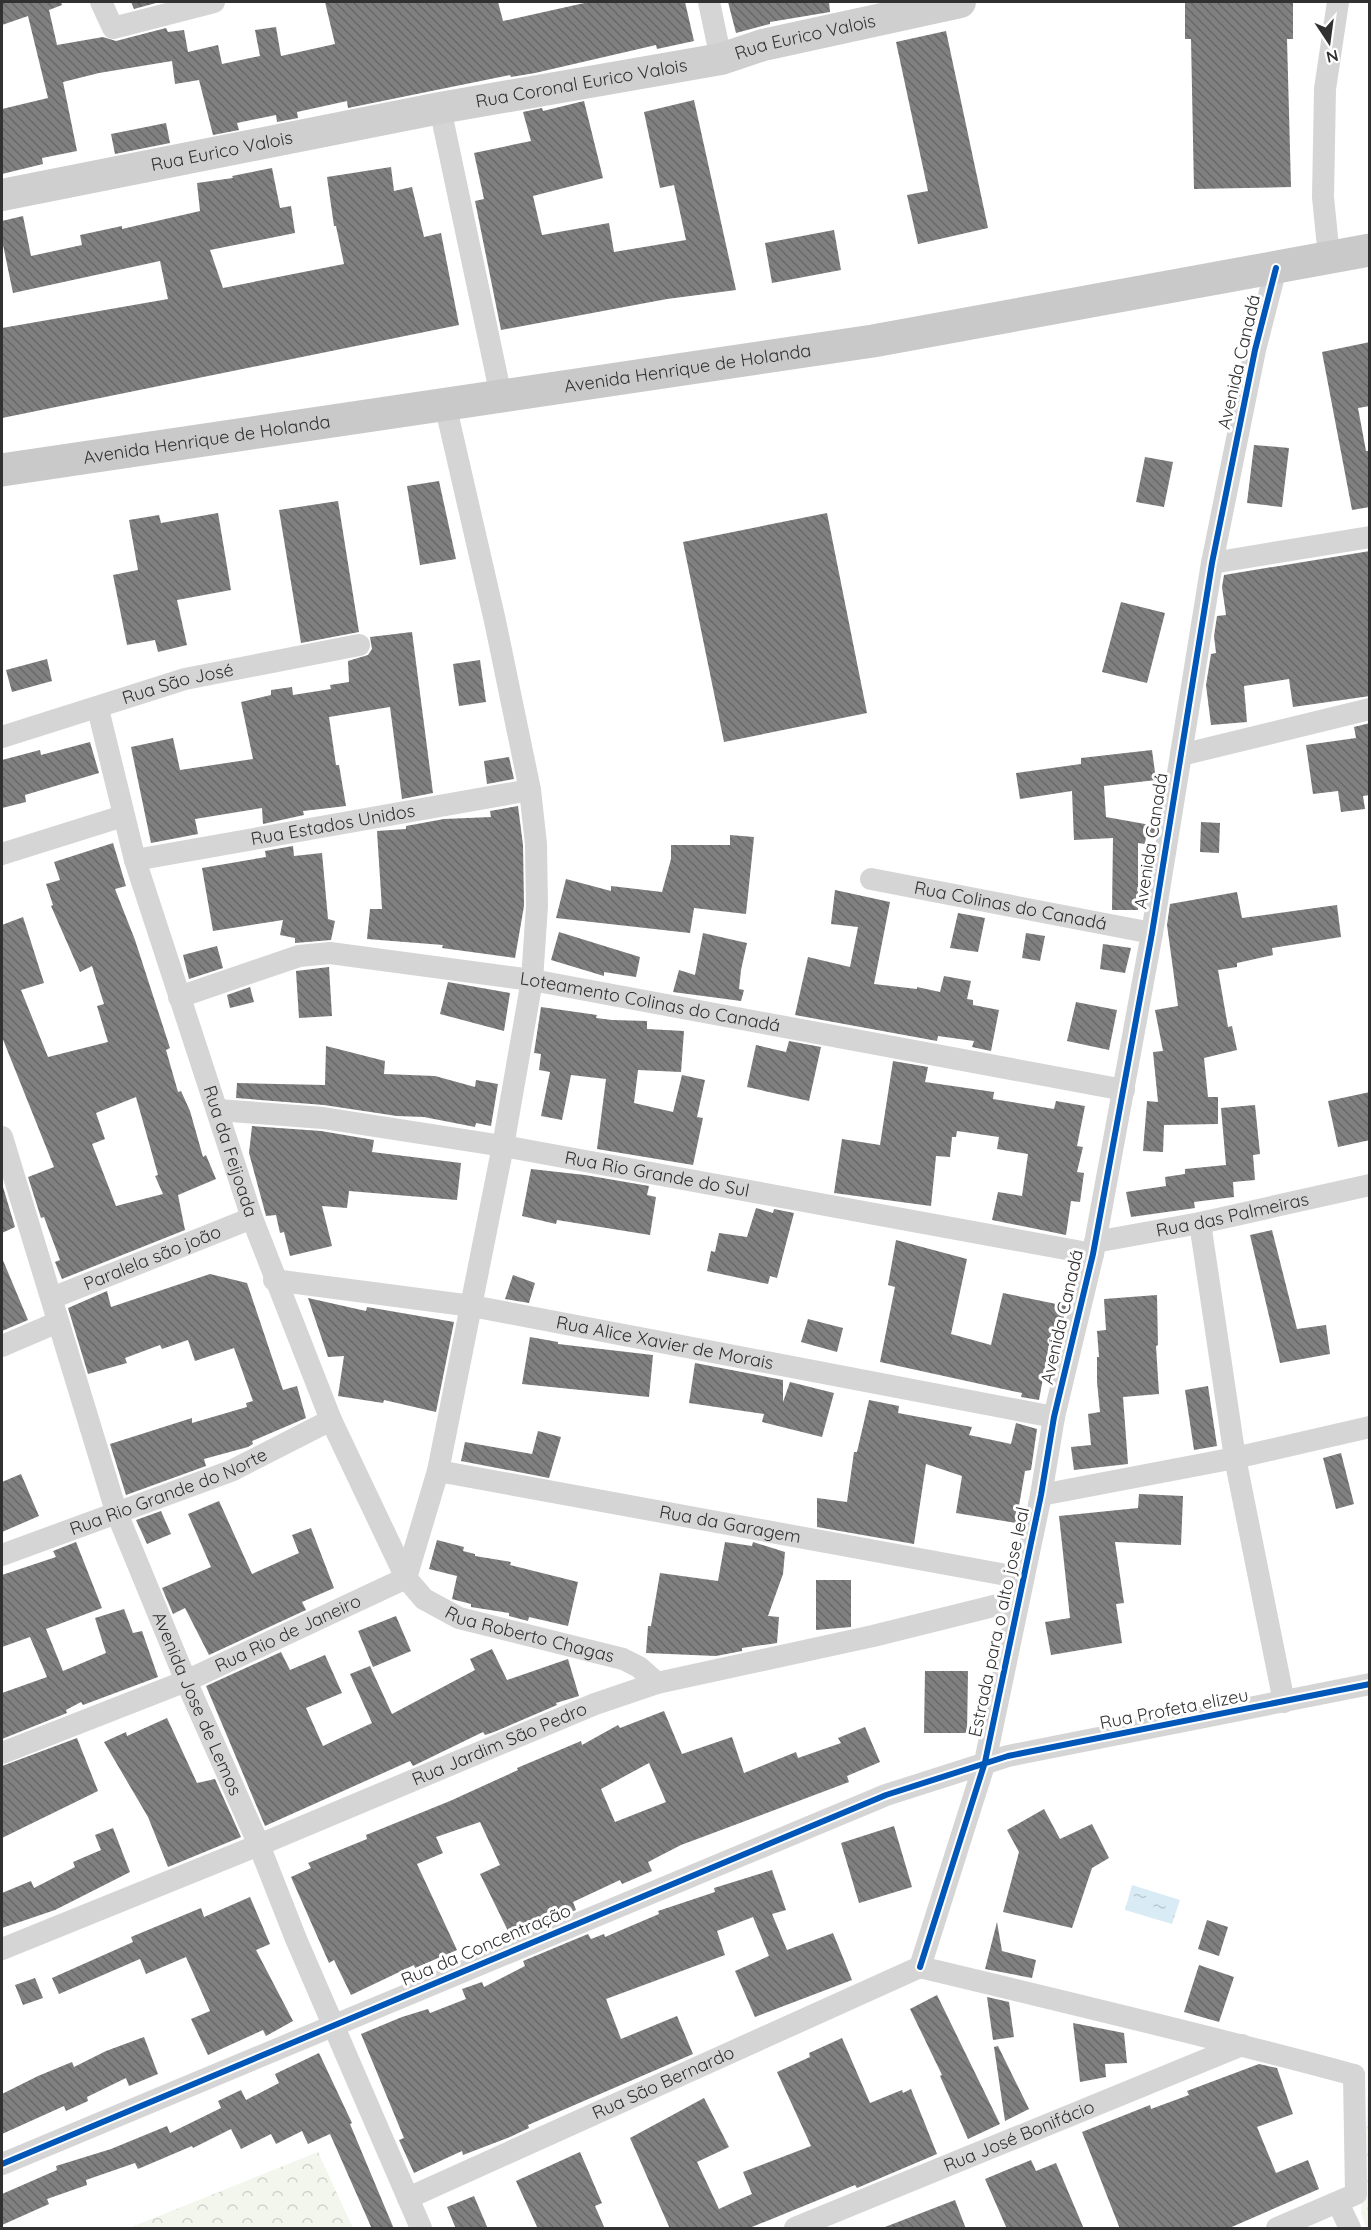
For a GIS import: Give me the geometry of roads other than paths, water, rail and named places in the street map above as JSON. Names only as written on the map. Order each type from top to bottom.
[{"type":"main road","name":"Rua Eurico Valois","points":[[721,59],[763,45],[960,2]]},
{"type":"main road","name":"Rua Coronal Eurico Valois","points":[[440,108],[721,59]]},
{"type":"main road","name":"Rua Eurico Valois","points":[[2,195],[440,108]]},
{"type":"main road","name":"Avenida Henrique de Holanda","points":[[2,470],[873,341],[1370,250]]},
{"type":"street","points":[[101,2],[112,28],[214,2]]},
{"type":"street","points":[[709,2],[721,59]]},
{"type":"street","points":[[1329,257],[1323,196],[1325,89],[1338,2]]},
{"type":"street","points":[[440,108],[501,396]]},
{"type":"street","name":"Avenida Canadá","points":[[1054,1418],[1094,1248],[1152,933],[1212,563],[1255,350],[1276,268]]},
{"type":"street","points":[[406,1578],[438,1471],[472,1306],[532,980],[537,906],[537,844],[530,790],[495,621],[445,404]]},
{"type":"street","points":[[1212,563],[1370,537]]},
{"type":"street","name":"Rua São José","points":[[2,737],[98,709],[185,679],[359,645]]},
{"type":"street","name":"Rua da Feijoada","points":[[98,709],[135,860],[179,998],[219,1110],[252,1218],[274,1280],[331,1420],[406,1578]]},
{"type":"street","points":[[1181,755],[1370,710]]},
{"type":"street","name":"Rua Estados Unidos","points":[[135,860],[530,790]]},
{"type":"street","points":[[2,854],[123,816]]},
{"type":"street","name":"Rua Colinas do Canadá","points":[[871,879],[1152,933]]},
{"type":"street","name":"Loteamento Colinas do Canadá","points":[[179,998],[299,956],[330,953],[532,980],[1124,1090]]},
{"type":"street","name":"Rua Rio Grande do Sul","points":[[219,1110],[323,1118],[503,1146],[1094,1248]]},
{"type":"street","points":[[2,1137],[6,1165]]},
{"type":"street","name":"Avenida Jose de Lemos","points":[[6,1165],[52,1299],[116,1511],[186,1681],[259,1845],[421,2229]]},
{"type":"street","name":"Rua das Palmeiras","points":[[1094,1248],[1370,1185]]},
{"type":"street","name":"Paralela são joão","points":[[52,1299],[252,1218]]},
{"type":"street","points":[[1200,1223],[1235,1458],[1284,1702]]},
{"type":"street","name":"Rua Alice Xavier de Morais","points":[[274,1280],[472,1306],[1054,1418]]},
{"type":"street","points":[[2,1346],[58,1322]]},
{"type":"street","name":"Estrada para o alto jose leal","points":[[920,1967],[985,1762],[1041,1495],[1054,1418]]},
{"type":"street","name":"Rua Rio Grande do Norte","points":[[2,1555],[116,1511],[231,1471],[331,1420]]},
{"type":"street","points":[[1041,1495],[1235,1458],[1370,1427]]},
{"type":"street","name":"Rua da Garagem","points":[[438,1471],[1023,1578]]},
{"type":"street","name":"Rua Rio de Janeiro","points":[[2,1753],[186,1681],[406,1578]]},
{"type":"street","name":"Rua Roberto Chagas","points":[[406,1578],[424,1599],[459,1618],[623,1659],[639,1667],[657,1683]]},
{"type":"street","name":"Rua Jardim São Pedro","points":[[2,1949],[259,1845],[595,1704],[657,1683],[873,1636],[1018,1600]]},
{"type":"street","name":"Rua Profeta elizeu","points":[[985,1762],[1370,1684]]},
{"type":"street","name":"Rua da Concentração","points":[[2,2164],[830,1817],[985,1762]]},
{"type":"street","points":[[920,1967],[1242,2045],[1362,2068],[1347,2199],[1350,2229]]},
{"type":"street","name":"Rua São Bernardo","points":[[408,2198],[920,1967]]},
{"type":"street","name":"Rua José Bonifácio","points":[[795,2229],[1242,2045]]},
{"type":"street","points":[[1277,2229],[1347,2199]]},
{"type":"water","points":[[1132,1885],[1180,1900],[1172,1924],[1125,1910]]}]
